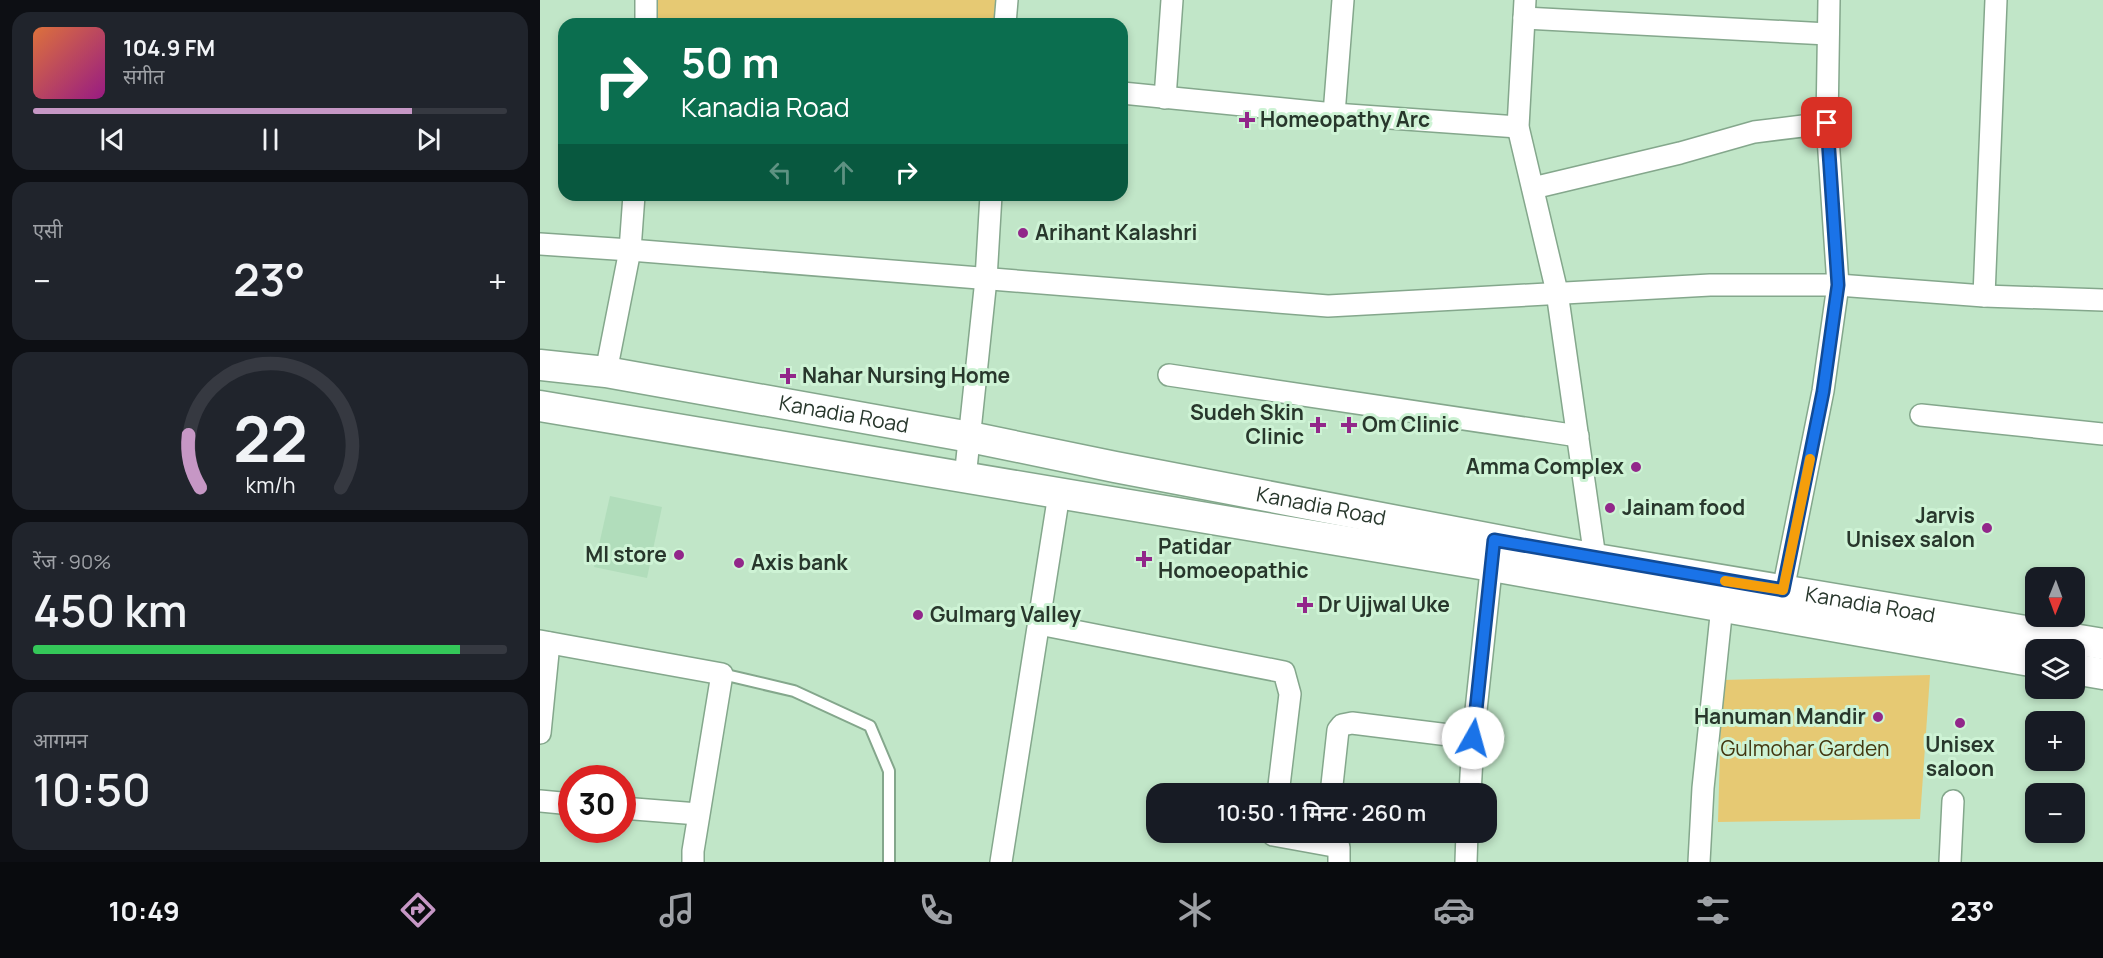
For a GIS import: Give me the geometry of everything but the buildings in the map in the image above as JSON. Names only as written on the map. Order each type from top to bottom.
[{"type":"main road","name":"Kanadia Road","points":[[540,364],[606,372],[970,437],[1115,467],[1493,553],[1597,572],[1783,590],[2103,644]]},
{"type":"main road","points":[[540,406],[1059,494],[1493,553]]},
{"type":"main road","points":[[1597,572],[1722,606],[2025,660]]},
{"type":"main road","points":[[2085,671],[2103,674]]},
{"type":"street","points":[[646,0],[646,18]]},
{"type":"street","points":[[1006,18],[1007,0]]},
{"type":"street","points":[[1165,98],[1173,0]]},
{"type":"street","points":[[1334,114],[1343,0]]},
{"type":"street","points":[[1783,590],[1823,392],[1838,285],[1827,123],[1829,0]]},
{"type":"street","points":[[1984,296],[1996,0]]},
{"type":"street","points":[[1597,572],[1557,292],[1518,127],[1525,9],[1828,34]]},
{"type":"street","points":[[1128,94],[1334,114],[1518,127]]},
{"type":"street","points":[[1533,188],[1680,153],[1754,132],[1827,123]]},
{"type":"street","points":[[606,372],[630,249],[634,201]]},
{"type":"street","points":[[965,478],[986,279],[992,201]]},
{"type":"street","points":[[540,244],[630,249],[1328,306],[1710,285],[1838,285],[1984,296],[2103,300]]},
{"type":"street","points":[[1168,375],[1578,436]]},
{"type":"street","points":[[1921,415],[2103,434]]},
{"type":"street","points":[[1001,862],[1059,494]]},
{"type":"street","points":[[1471,783],[1473,738],[1493,553]]},
{"type":"street","points":[[1699,862],[1703,788],[1722,606]]},
{"type":"street","points":[[1039,624],[1284,672],[1290,694],[1279,783]]},
{"type":"street","points":[[540,733],[545,642],[722,674],[693,862]]},
{"type":"street","points":[[1332,783],[1338,730],[1342,725],[1352,723],[1473,738]]},
{"type":"street","points":[[540,801],[558,803]]},
{"type":"street","points":[[1950,862],[1953,801]]},
{"type":"street","points":[[636,809],[699,814]]},
{"type":"street","points":[[1317,843],[1339,847],[1339,862]]},
{"type":"street","points":[[1466,862],[1467,843]]},
{"type":"lane","points":[[722,674],[794,691],[870,726],[889,771],[889,862]]},
{"type":"shaded area","points":[[610,496],[662,507],[647,578],[594,567]]},
{"type":"green space","points":[[648,0],[1007,0],[1006,18],[647,18]]},
{"type":"green space","name":"Gulmohar Garden","points":[[1930,675],[1920,819],[1718,822],[1722,680]]},
{"type":"slow traffic","points":[[1725,581],[1783,590],[1810,459]]},
{"type":"place","name":"Homeopathy Arc","points":[[1247,120]]},
{"type":"place","name":"Arihant Kalashri","points":[[1023,233]]},
{"type":"place","name":"Nahar Nursing Home","points":[[788,376]]},
{"type":"place","name":"Sudeh Skin Clinic","points":[[1318,425]]},
{"type":"place","name":"Om Clinic","points":[[1349,425]]},
{"type":"place","name":"Amma Complex","points":[[1636,467]]},
{"type":"place","name":"Jainam food","points":[[1610,508]]},
{"type":"place","name":"Jarvis Unisex salon","points":[[1987,528]]},
{"type":"place","name":"MI store","points":[[679,555]]},
{"type":"place","name":"Patidar Homoeopathic","points":[[1144,559]]},
{"type":"place","name":"Axis bank","points":[[739,563]]},
{"type":"place","name":"Dr Ujjwal Uke","points":[[1305,605]]},
{"type":"place","name":"Gulmarg Valley","points":[[918,615]]},
{"type":"place","name":"Hanuman Mandir","points":[[1878,717]]},
{"type":"place","name":"Unisex saloon","points":[[1960,723]]},
{"type":"route","points":[[1473,738],[1494,540],[1783,590],[1823,392],[1838,285],[1827,123]]}]
